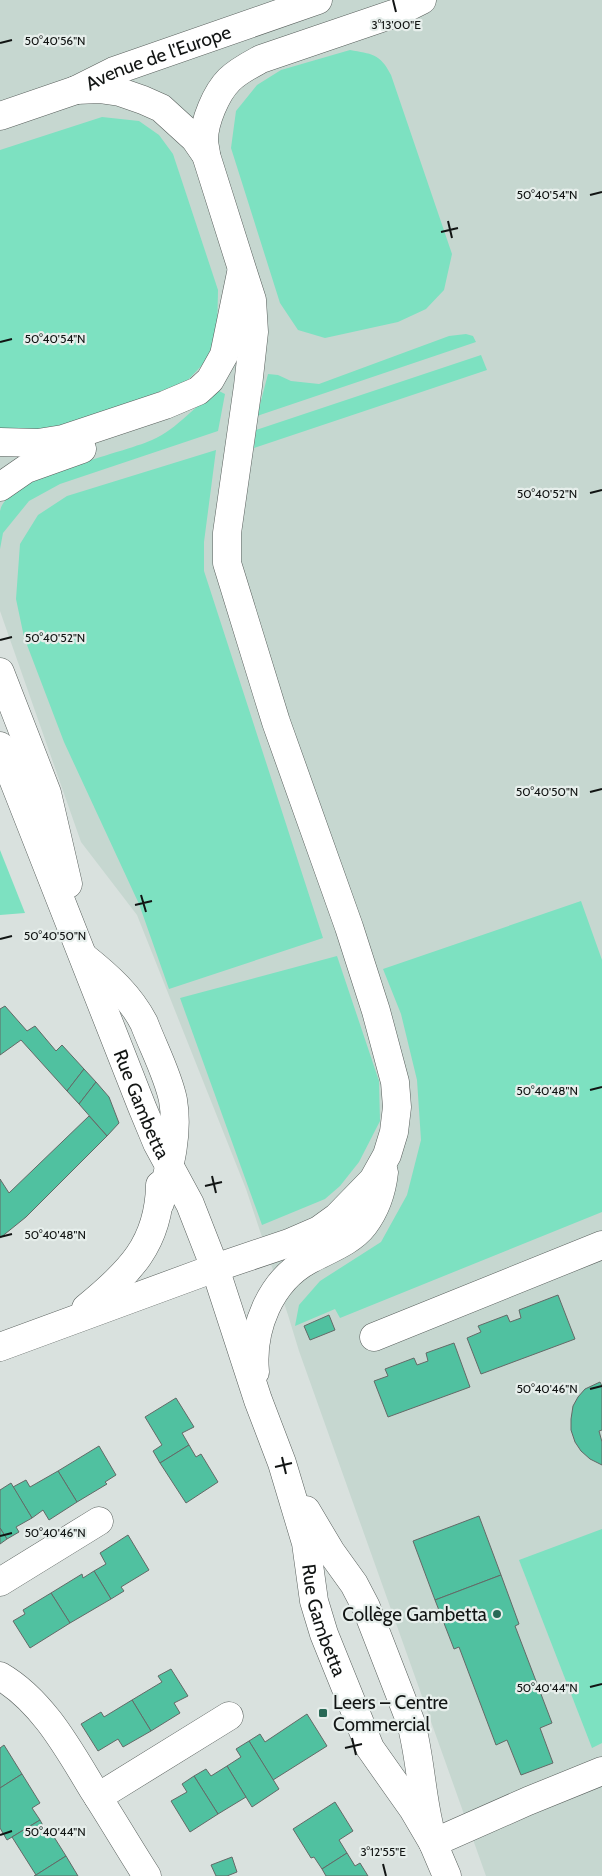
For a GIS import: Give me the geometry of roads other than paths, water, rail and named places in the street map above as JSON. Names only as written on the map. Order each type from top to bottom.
[{"type":"street","name":"Avenue de l'Europe","points":[[0,116],[76,90],[114,71],[318,0]]},
{"type":"street","points":[[258,1400],[254,1357],[264,1310],[276,1290],[290,1274],[307,1261],[352,1236],[363,1226],[372,1213],[382,1191],[397,1107],[395,1082],[388,1053],[349,927],[276,722],[227,563],[227,533],[248,386],[254,320],[252,300],[206,155],[204,140],[208,120],[215,101],[228,81],[242,70],[261,59],[396,13],[422,0]]},
{"type":"street","points":[[76,90],[99,89],[120,92],[161,108],[195,139],[206,155]]},
{"type":"street","points":[[0,487],[26,470],[42,463],[140,429],[172,410],[198,391],[210,380],[224,354],[242,269]]},
{"type":"street","points":[[0,442],[38,443],[63,439],[165,405],[198,391]]},
{"type":"street","points":[[0,672],[47,793],[65,866],[81,955],[107,975],[139,1013],[173,1099],[175,1125],[171,1168],[152,1230],[142,1251],[129,1270],[111,1288],[84,1309],[41,1332]]},
{"type":"street","name":"Rue Gambetta","points":[[0,746],[157,1144],[190,1204],[215,1268],[258,1400],[282,1463],[306,1543],[314,1601],[320,1624],[342,1681],[370,1748],[413,1809],[433,1843],[447,1876]]},
{"type":"street","points":[[157,1144],[160,1203]]},
{"type":"street","points":[[0,1347],[215,1268],[289,1243],[319,1230],[337,1217],[357,1198],[373,1180],[387,1156]]},
{"type":"street","points":[[374,1337],[602,1245]]},
{"type":"street","name":"Rue Gambetta","points":[[282,1463],[315,1526],[354,1584],[366,1607],[412,1723],[416,1739],[423,1796],[433,1843]]},
{"type":"street","points":[[0,1582],[99,1521]]},
{"type":"street","points":[[0,1676],[33,1702],[55,1730],[147,1876]]},
{"type":"street","points":[[98,1797],[229,1716]]},
{"type":"street","points":[[433,1843],[528,1800],[602,1771]]},
{"type":"place","name":"Collège Gambetta","points":[[497,1614]]},
{"type":"place","name":"Leers – Centre Commercial","points":[[323,1713]]}]
